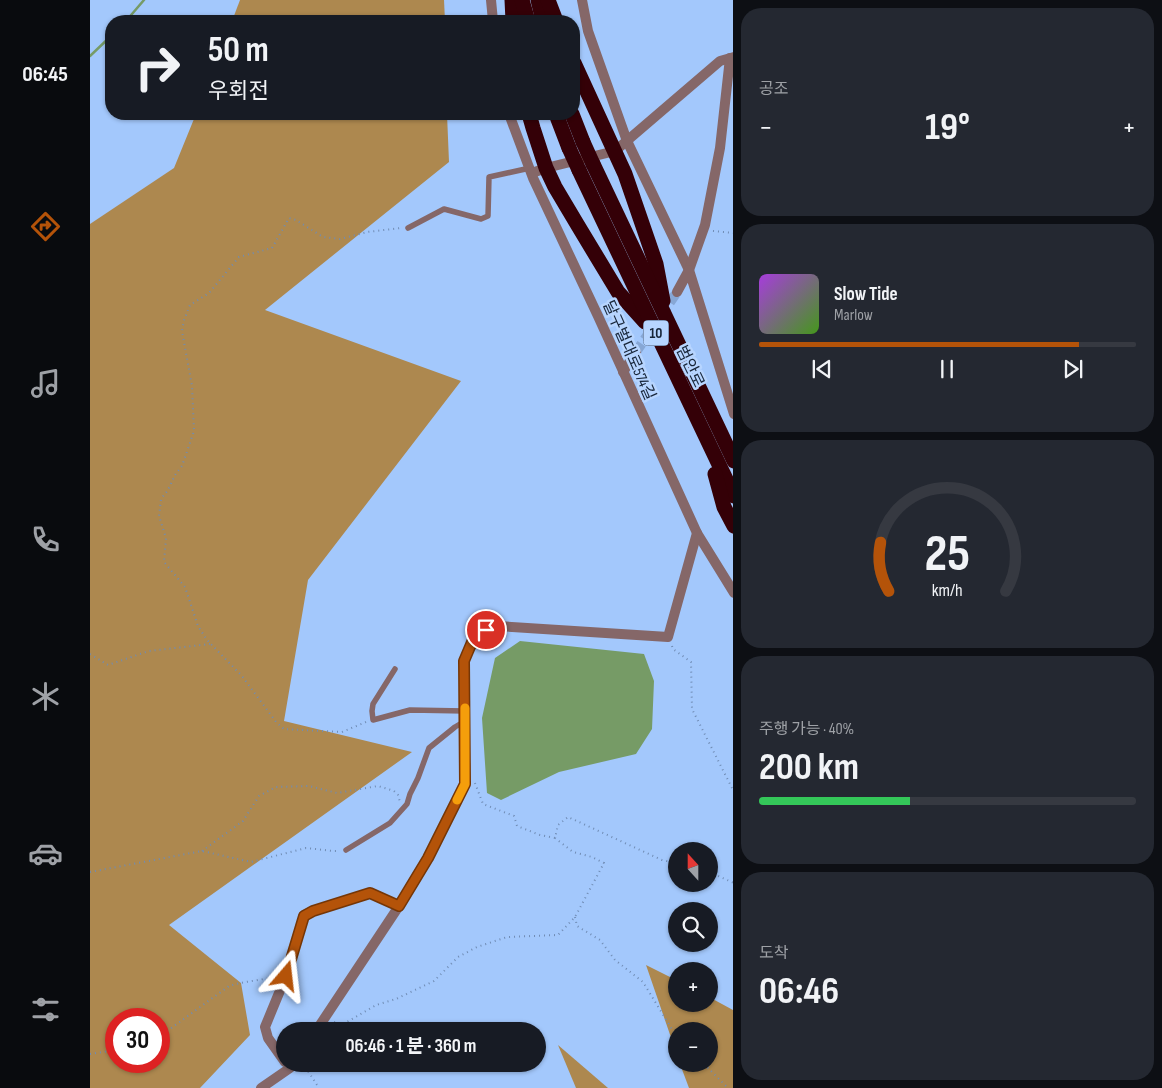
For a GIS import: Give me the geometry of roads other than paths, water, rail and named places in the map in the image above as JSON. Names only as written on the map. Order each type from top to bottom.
[{"type":"highway","points":[[512,0],[513,15]]},
{"type":"highway","points":[[522,0],[526,15]]},
{"type":"highway","points":[[538,0],[542,15]]},
{"type":"highway","points":[[548,0],[554,15]]},
{"type":"highway","points":[[580,76],[595,111],[621,146],[625,174],[656,264],[667,322]]},
{"type":"highway","points":[[531,120],[546,168],[555,187],[618,292],[656,335]]},
{"type":"highway","name":"10","points":[[560,120],[576,145],[586,167]]},
{"type":"highway","name":"10","points":[[573,120],[576,145]]},
{"type":"highway","name":"범안로","points":[[586,167],[667,322],[733,461]]},
{"type":"highway","name":"범안로","points":[[586,167],[656,335],[733,496]]},
{"type":"highway","points":[[719,432],[733,451]]},
{"type":"highway","points":[[704,434],[724,506],[733,526]]},
{"type":"street","points":[[491,0],[492,15]]},
{"type":"street","points":[[582,0],[588,31],[621,146],[689,270],[733,414]]},
{"type":"street","points":[[531,170],[546,168],[621,146],[720,61],[732,57],[720,148],[703,230],[689,270],[676,292]]},
{"type":"street","name":"달구벌대로574길","points":[[511,120],[531,170],[696,533],[733,593]]},
{"type":"street","points":[[624,372],[636,352]]},
{"type":"street","points":[[322,1022],[399,906],[428,858],[465,784],[464,661],[475,635],[498,626],[668,637],[696,533]]},
{"type":"street","points":[[276,1048],[268,1038],[265,1027],[286,976],[304,916],[313,911],[370,893],[399,906]]},
{"type":"street","points":[[261,1088],[280,1072]]},
{"type":"lane","points":[[408,228],[444,209],[481,219],[488,216],[490,177],[531,170]]},
{"type":"lane","points":[[395,669],[373,704],[373,720],[410,710],[465,710]]},
{"type":"lane","points":[[346,850],[390,823],[406,804],[429,748],[465,721]]},
{"type":"waterway","points":[[131,15],[144,0]]},
{"type":"waterway","points":[[90,56],[105,42]]},
{"type":"tunnel","points":[[636,352],[677,292]]}]
